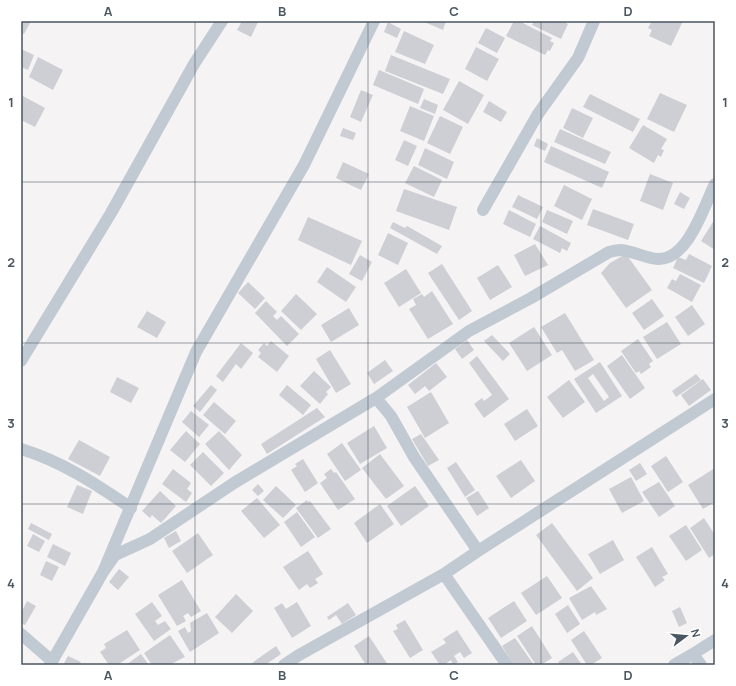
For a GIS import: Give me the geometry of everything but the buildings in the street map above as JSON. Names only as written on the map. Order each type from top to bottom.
[{"type":"street","points":[[21,361],[112,213],[194,64],[222,21]]},
{"type":"street","points":[[103,572],[196,352],[304,165],[374,21]]},
{"type":"street","points":[[484,210],[538,114],[578,58],[594,21]]},
{"type":"street","points":[[21,634],[51,663],[103,572],[115,555],[150,539],[234,483],[376,398],[469,331],[531,298],[609,252],[622,250],[640,256],[658,259],[668,258],[687,242],[715,184]]},
{"type":"street","points":[[376,398],[391,416],[414,457],[478,551]]},
{"type":"street","points":[[284,665],[299,655],[444,574],[715,399]]},
{"type":"street","points":[[21,449],[37,454],[92,481],[131,508]]},
{"type":"street","points":[[444,574],[507,665]]},
{"type":"street","points":[[674,665],[715,640]]},
{"type":"street","points":[[693,654],[701,665]]}]
